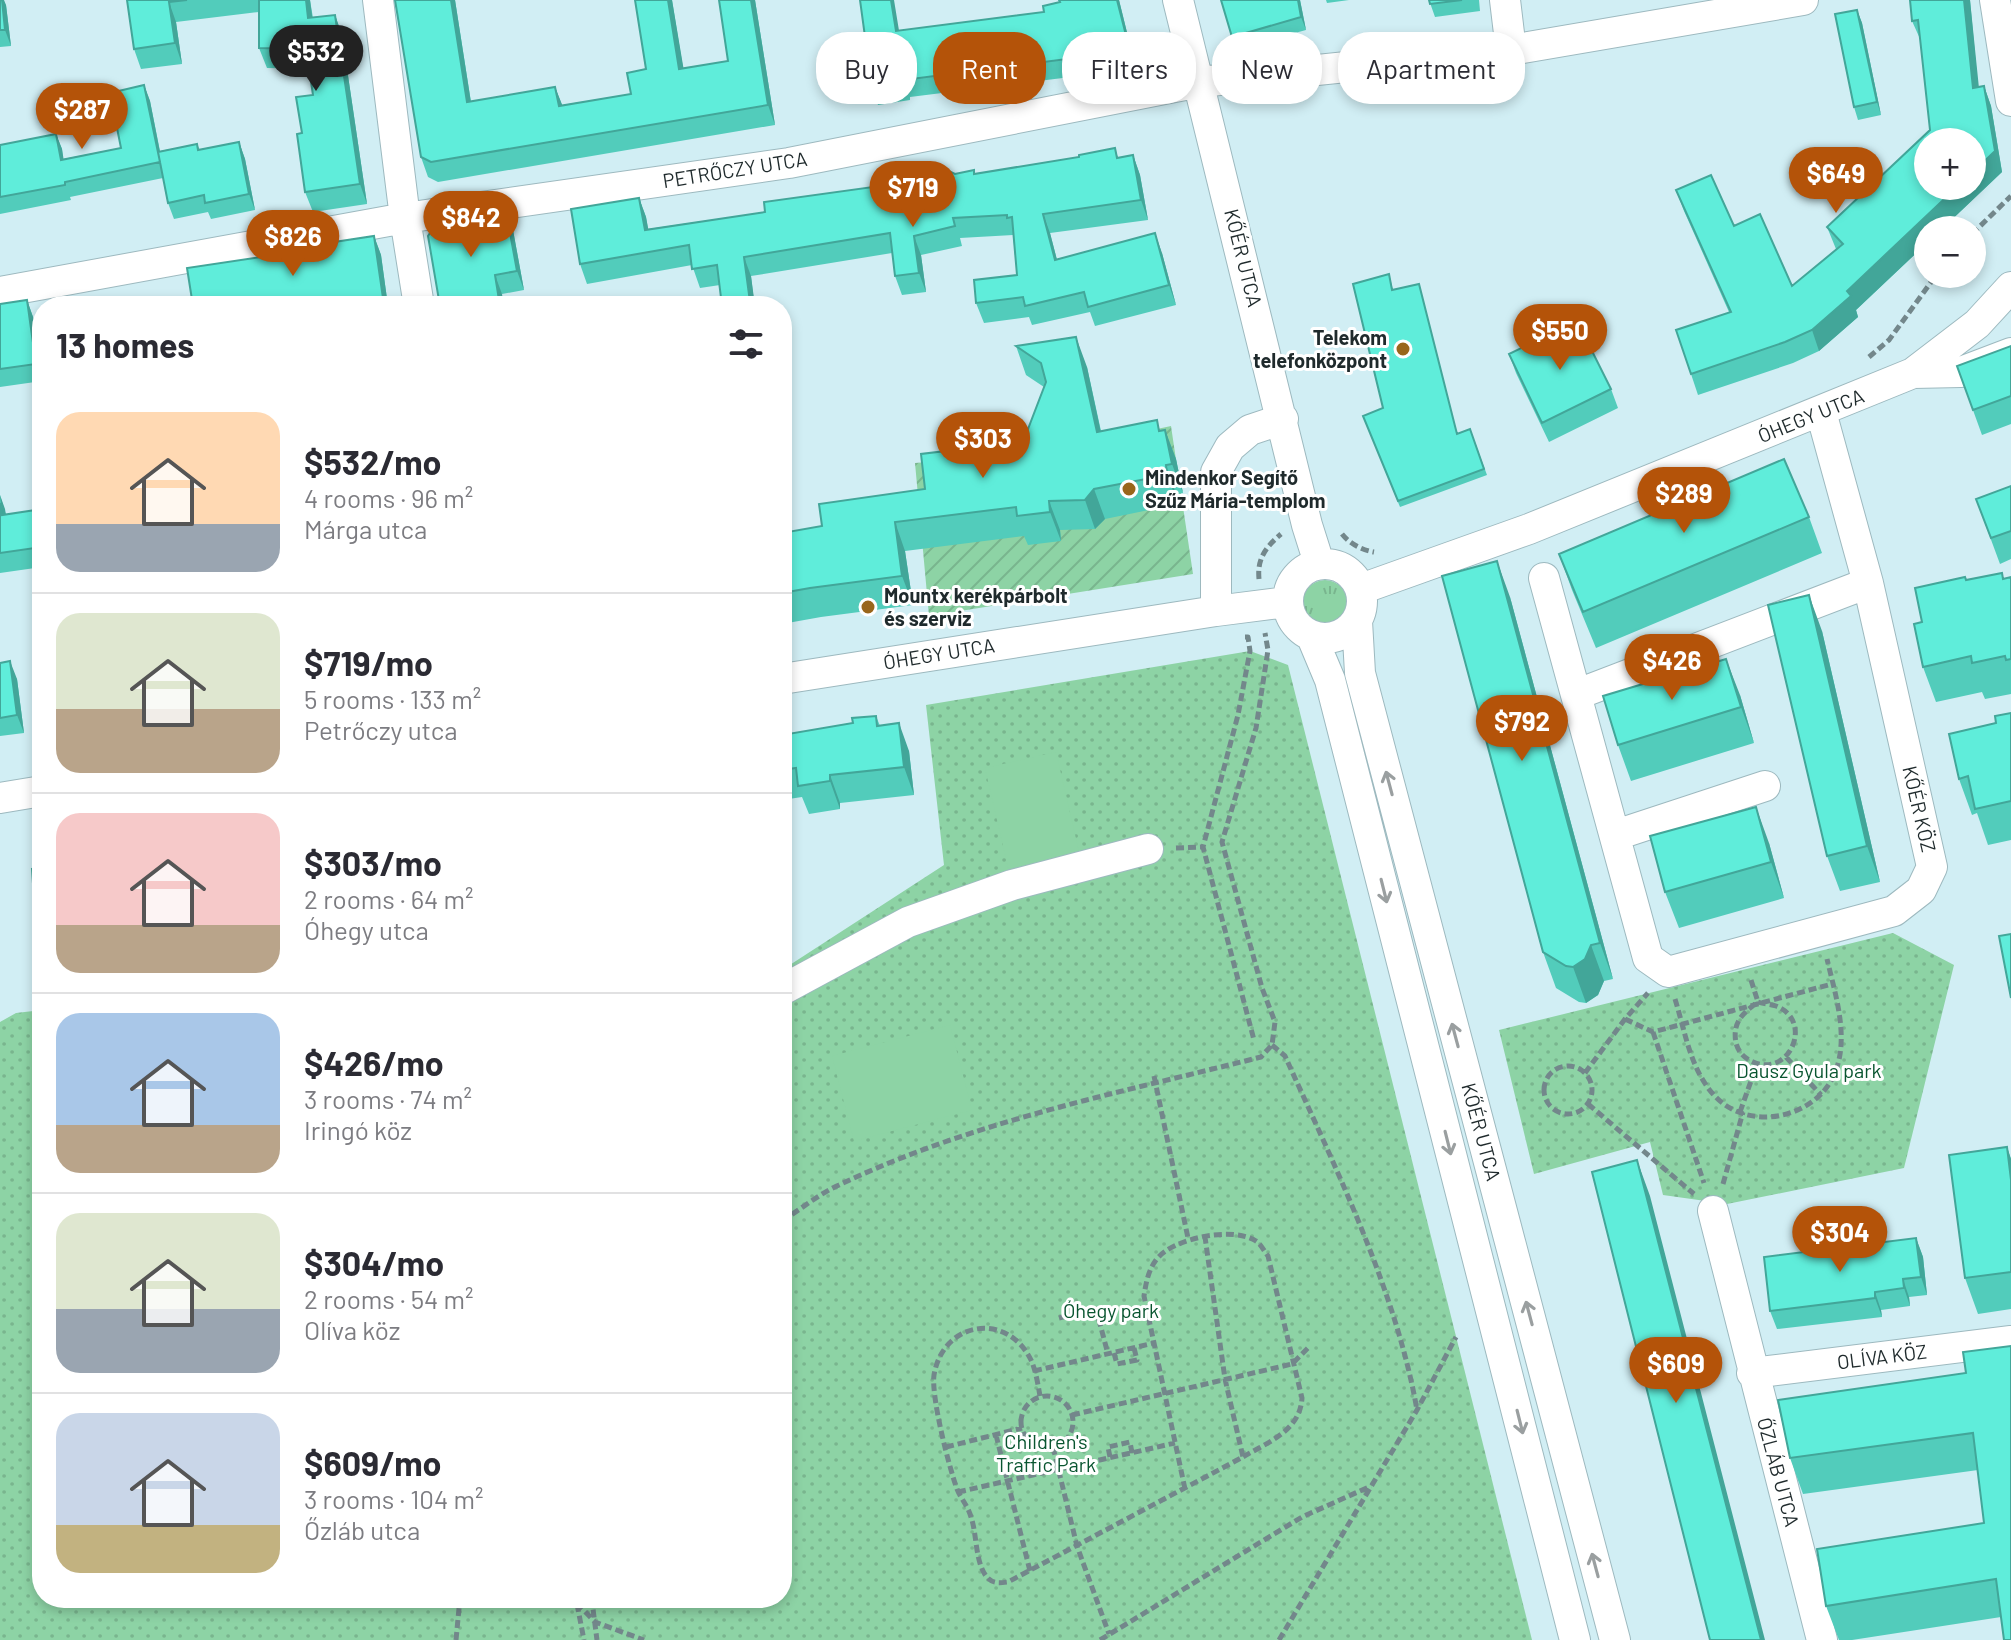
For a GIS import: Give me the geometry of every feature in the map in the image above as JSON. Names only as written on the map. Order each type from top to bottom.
[{"type":"street","points":[[378,0],[417,296]]},
{"type":"street","name":"KŐÉR UTCA","points":[[1178,0],[1307,525],[1319,563]]},
{"type":"street","points":[[1505,0],[1509,32]]},
{"type":"street","name":"PETRŐCZY UTCA","points":[[1525,48],[1803,0]]},
{"type":"street","points":[[1995,0],[2010,96]]},
{"type":"street","name":"PETRŐCZY UTCA","points":[[0,292],[405,218],[789,163],[1200,82],[1338,68]]},
{"type":"street","name":"ÓHEGY UTCA","points":[[1361,589],[1529,529],[1913,373],[1977,324],[2011,287]]},
{"type":"street","points":[[1913,373],[1961,372],[2011,353]]},
{"type":"street","name":"KŐÉR KÖZ","points":[[1668,972],[1894,911],[1921,890],[1932,867],[1868,583],[1821,412]]},
{"type":"street","points":[[1216,611],[1216,472],[1230,447],[1250,430],[1283,419]]},
{"type":"street","points":[[1319,563],[1334,564],[1350,572],[1361,589],[1362,609],[1357,621],[1336,638],[1312,637],[1299,629],[1291,616],[1274,604],[1302,570],[1319,563]]},
{"type":"street","points":[[1544,578],[1648,958],[1668,972]]},
{"type":"street","points":[[1578,694],[1868,583]]},
{"type":"street","name":"ÓHEGY UTCA","points":[[792,677],[1274,604]]},
{"type":"street","name":"KŐÉR UTCA","points":[[1357,621],[1360,673],[1615,1640]]},
{"type":"street","name":"KŐÉR UTCA","points":[[1312,637],[1330,680],[1575,1640]]},
{"type":"street","points":[[1616,835],[1765,786]]},
{"type":"street","points":[[0,798],[32,793]]},
{"type":"street","points":[[792,985],[908,922],[1012,885],[1148,849]]},
{"type":"street","name":"ŐZLÁB UTCA","points":[[1713,1211],[1822,1640]]},
{"type":"street","name":"OLÍVA KÖZ","points":[[1752,1373],[2011,1341]]},
{"type":"path","points":[[1986,220],[2011,196]]},
{"type":"path","points":[[1861,361],[1889,340],[1927,288]]},
{"type":"path","points":[[792,1215],[836,1186],[940,1143],[1013,1119],[1261,1057],[1272,1045],[1275,1022],[1262,988],[1222,842],[1256,728],[1268,650],[1274,604],[1258,569],[1265,547],[1286,530],[1332,521],[1348,541],[1365,550],[1387,554]]},
{"type":"path","points":[[1250,651],[1238,715],[1203,847],[1254,1040]]},
{"type":"path","points":[[1668,972],[1697,1071],[1715,1097],[1741,1112],[1765,1118],[1802,1110],[1821,1095],[1837,1069],[1842,1038],[1821,931]]},
{"type":"path","points":[[1585,1073],[1625,1019],[1668,972]]},
{"type":"path","points":[[1625,1019],[1653,1032],[1832,984]]},
{"type":"path","points":[[1758,1002],[1777,1007],[1788,1014],[1795,1026],[1795,1043],[1786,1057],[1771,1065],[1757,1064],[1742,1055],[1736,1046],[1735,1031],[1742,1014],[1758,1002]]},
{"type":"path","points":[[1653,1032],[1713,1211]]},
{"type":"path","points":[[1272,1045],[1285,1056],[1350,1200],[1408,1360],[1417,1410]]},
{"type":"path","points":[[1786,1057],[1821,1095]]},
{"type":"path","points":[[1713,1211],[1730,1165],[1741,1112],[1757,1064]]},
{"type":"path","points":[[1571,1066],[1585,1073],[1593,1088],[1588,1104],[1576,1113],[1556,1111],[1545,1098],[1547,1079],[1555,1070],[1571,1066]]},
{"type":"path","points":[[1154,1076],[1188,1238]]},
{"type":"path","points":[[1588,1104],[1713,1211]]},
{"type":"path","points":[[1040,1396],[1031,1361],[1020,1345],[1004,1333],[985,1327],[966,1331],[950,1342],[939,1358],[934,1378],[946,1447],[958,1492],[972,1519],[983,1569],[988,1578],[996,1583],[1008,1582],[1185,1489],[1278,1436],[1299,1417],[1302,1398],[1268,1256],[1257,1241],[1242,1236],[1188,1238],[1157,1258],[1148,1275],[1144,1296],[1185,1489]]},
{"type":"path","points":[[1205,1237],[1225,1379],[1243,1457]]},
{"type":"path","points":[[1059,1318],[1096,1309],[1117,1364],[1137,1360],[1134,1348]]},
{"type":"path","points":[[1279,1640],[1417,1410],[1456,1337]]},
{"type":"path","points":[[1034,1371],[1154,1343]]},
{"type":"path","points":[[1072,1415],[1292,1364],[1310,1346]]},
{"type":"path","points":[[1040,1396],[1056,1397],[1069,1407],[1072,1415],[1073,1423],[1067,1438],[1053,1447],[1030,1442],[1022,1428],[1022,1412],[1026,1405],[1040,1396]]},
{"type":"path","points":[[946,1447],[1022,1428]]},
{"type":"path","points":[[996,1435],[1030,1571]]},
{"type":"path","points":[[1110,1457],[1108,1447],[1130,1442],[1132,1453]]},
{"type":"path","points":[[958,1492],[1175,1443]]},
{"type":"path","points":[[1053,1447],[1077,1546],[1109,1634]]},
{"type":"path","points":[[1100,1640],[1302,1517],[1372,1485]]},
{"type":"path","points":[[456,1640],[459,1608]]},
{"type":"path","points":[[578,1608],[584,1640]]},
{"type":"path","points":[[582,1608],[595,1622],[644,1640]]},
{"type":"path","points":[[593,1608],[597,1640]]},
{"type":"green space","points":[[1171,426],[1193,574],[929,616],[915,463],[1050,452]]},
{"type":"green space","points":[[1325,580],[1340,587],[1347,602],[1340,617],[1325,624],[1310,617],[1303,602],[1310,587]]},
{"type":"green space","name":"Óhegy park","points":[[1250,651],[1288,665],[1532,1640],[0,1640],[0,1022],[16,1013],[32,1011],[32,1608],[792,1608],[792,964],[944,865],[926,705]]},
{"type":"green space","points":[[1056,752],[1080,856],[1009,872],[985,768]]},
{"type":"green space","name":"Dausz Gyula park","points":[[1893,933],[1954,965],[1904,1168],[1727,1204],[1663,1195],[1650,1142],[1534,1174],[1499,1030]]},
{"type":"green space","points":[[950,1025],[972,1110],[854,1141],[832,1056]]},
{"type":"building","points":[[2,0],[5,30],[0,30]]},
{"type":"building","points":[[127,0],[187,0],[169,2],[175,43],[134,49]]},
{"type":"building","points":[[259,0],[306,0],[308,18],[335,15],[360,184],[305,192],[297,134],[302,133],[296,97],[313,95],[306,49],[259,48]]},
{"type":"building","points":[[395,0],[451,0],[467,102],[555,87],[559,106],[631,94],[627,73],[646,69],[635,0],[668,0],[679,69],[728,61],[719,0],[751,0],[768,105],[431,162],[421,157]]},
{"type":"building","points":[[860,0],[891,0],[896,31],[1044,12],[1043,6],[1059,0],[1117,0],[1125,32],[1062,32],[1062,60],[1046,62],[1046,32],[933,32],[933,76],[917,78],[917,32],[864,32]]},
{"type":"building","points":[[1221,0],[1298,0],[1301,17],[1249,32],[1231,32]]},
{"type":"building","points":[[1429,0],[1462,0],[1430,4]]},
{"type":"building","points":[[1910,0],[1964,0],[1973,88],[1984,86],[1995,151],[1986,160],[1986,128],[1930,128],[1918,20],[1912,21]]},
{"type":"building","points":[[1857,10],[1877,102],[1854,107],[1835,14]]},
{"type":"building","points":[[144,85],[160,162],[0,197],[0,145],[56,134],[61,160],[121,148],[110,93]]},
{"type":"building","points":[[239,142],[249,194],[205,203],[204,195],[168,203],[158,152],[197,144],[198,150]]},
{"type":"building","points":[[1914,145],[1914,200],[1943,200],[1926,216],[1914,216],[1914,228],[1847,291],[1851,296],[1812,330],[1691,374],[1676,330],[1731,312],[1676,190],[1711,175],[1734,226],[1760,214],[1792,286],[1843,244],[1827,227]]},
{"type":"building","points":[[1115,148],[1117,158],[1133,155],[1141,200],[1043,214],[1055,260],[1155,233],[1169,285],[1088,307],[1084,292],[1025,306],[1023,297],[976,303],[974,280],[1017,275],[1012,217],[1007,218],[1007,215],[953,218],[955,226],[914,236],[919,273],[895,276],[890,233],[744,257],[749,296],[721,296],[717,265],[692,269],[689,245],[580,264],[571,209],[639,198],[645,230],[765,212],[764,202],[924,180],[923,174],[933,174],[938,166],[955,174],[974,170],[974,174]]},
{"type":"building","points":[[506,211],[517,271],[495,275],[498,296],[438,296],[428,236],[436,224]]},
{"type":"building","points":[[374,236],[383,296],[191,296],[187,268],[302,251],[301,247]]},
{"type":"building","name":"Telekom telefonközpont","points":[[1389,274],[1392,290],[1419,284],[1457,434],[1470,429],[1484,469],[1398,501],[1363,416],[1383,408],[1353,284]]},
{"type":"building","points":[[27,300],[32,365],[0,369],[0,304]]},
{"type":"building","points":[[1577,321],[1611,389],[1542,423],[1509,354]]},
{"type":"building","points":[[1076,337],[1097,432],[1157,420],[1159,431],[1165,430],[1172,464],[1166,465],[1167,475],[1094,489],[1085,500],[1049,501],[1050,512],[1017,516],[1016,507],[895,522],[902,576],[792,591],[792,531],[822,526],[819,504],[925,489],[921,454],[1023,442],[1046,382],[1041,363],[1016,346]]},
{"type":"building","points":[[2011,346],[2011,396],[1973,410],[1957,366]]},
{"type":"building","points":[[1784,459],[1809,517],[1583,612],[1559,554]]},
{"type":"building","points":[[2011,486],[2011,531],[1991,538],[1976,499]]},
{"type":"building","points":[[0,503],[2,515],[32,510],[32,548],[0,553]]},
{"type":"building","points":[[1497,561],[1600,943],[1591,945],[1585,959],[1573,967],[1543,952],[1442,576]]},
{"type":"building","points":[[2002,573],[2003,579],[2011,577],[2011,659],[2006,660],[2005,656],[1972,663],[1971,656],[1923,667],[1914,624],[1922,622],[1915,588]]},
{"type":"building","points":[[1809,595],[1867,846],[1827,856],[1768,605]]},
{"type":"building","points":[[1726,659],[1741,707],[1618,745],[1603,696]]},
{"type":"building","points":[[10,661],[17,715],[0,718],[0,663]]},
{"type":"building","points":[[2011,713],[2011,801],[1975,809],[1968,776],[1959,779],[1949,734],[1996,723],[1995,716]]},
{"type":"building","points":[[876,716],[877,726],[899,723],[904,767],[830,775],[830,781],[798,786],[796,768],[792,769],[792,733],[853,723],[852,718]]},
{"type":"building","points":[[1756,807],[1771,862],[1665,892],[1650,836]]},
{"type":"building","points":[[2011,934],[2011,998],[1999,936]]},
{"type":"building","points":[[2007,1147],[2011,1180],[2011,1272],[1965,1278],[1949,1155]]},
{"type":"building","points":[[1637,1160],[1761,1640],[1710,1640],[1592,1172]]},
{"type":"building","points":[[1916,1238],[1921,1277],[1903,1279],[1904,1288],[1875,1292],[1875,1298],[1770,1311],[1764,1257]]},
{"type":"building","points":[[2011,1346],[2011,1640],[2004,1640],[1996,1579],[1826,1606],[1817,1549],[1984,1523],[1973,1433],[1790,1458],[1778,1400],[1966,1373],[1963,1352]]},
{"type":"place","name":"Telekom telefonközpont","points":[[1403,349]]},
{"type":"place","name":"Mindenkor Segítő Szűz Mária-templom","points":[[1129,489]]},
{"type":"place","name":"Mountx kerékpárbolt és szerviz","points":[[868,607]]},
{"type":"park label","name":"Children's Traffic Park","points":[[1046,1454]]}]
